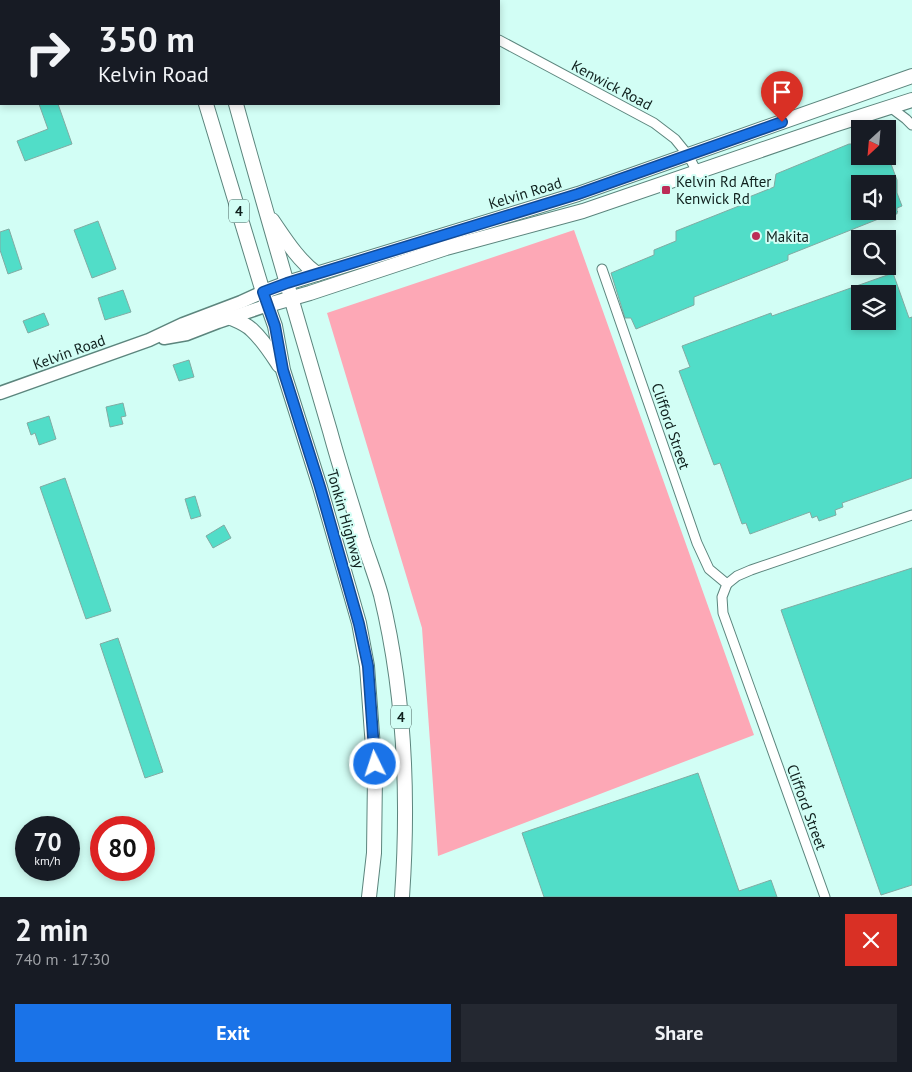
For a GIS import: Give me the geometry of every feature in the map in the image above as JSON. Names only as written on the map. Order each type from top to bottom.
[{"type":"main road","name":"Kelvin Road","points":[[0,394],[149,340],[183,324],[287,283],[578,194],[912,76]]},
{"type":"main road","name":"Kelvin Road","points":[[149,340],[187,334],[446,248],[583,212],[912,100]]},
{"type":"main road","name":"Tonkin Highway","points":[[206,105],[275,326],[283,370],[320,487],[356,614],[368,666],[375,775],[374,853],[369,897]]},
{"type":"main road","name":"Tonkin Highway","points":[[236,105],[265,211],[337,457],[380,593],[389,632],[399,702],[405,765],[405,857],[402,897]]},
{"type":"main road","points":[[265,211],[298,258],[317,274]]},
{"type":"main road","points":[[231,318],[252,330],[269,349],[283,370]]},
{"type":"street","name":"Kenwick Road","points":[[500,41],[654,123],[675,139],[688,155],[697,172]]},
{"type":"street","points":[[890,107],[912,125]]},
{"type":"street","name":"Clifford Street","points":[[602,269],[697,543],[709,569],[727,584],[722,598],[723,613],[825,897]]},
{"type":"street","points":[[727,584],[737,576],[751,570],[912,515]]},
{"type":"shaded area","points":[[574,230],[754,735],[438,856],[422,628],[327,313]]},
{"type":"building","points":[[39,105],[58,105],[72,144],[25,161],[17,141],[48,129]]},
{"type":"building","name":"Makita","points":[[849,144],[851,144],[851,165],[891,165],[895,175],[851,175],[851,220],[876,220],[788,255],[788,260],[694,297],[694,305],[636,329],[631,318],[625,318],[611,273],[654,255],[654,250],[676,241],[676,231],[744,204],[744,199],[774,187],[776,174]]},
{"type":"building","name":"Makita","points":[[896,177],[897,193],[902,206],[897,208],[897,214]]},
{"type":"building","points":[[98,221],[116,269],[92,278],[74,230]]},
{"type":"building","points":[[9,229],[22,269],[8,274],[0,250],[0,232]]},
{"type":"building","points":[[887,275],[894,275],[909,318],[912,317],[912,478],[842,503],[843,507],[835,510],[836,515],[819,521],[817,516],[812,518],[810,512],[750,534],[746,523],[742,524],[720,463],[714,465],[679,371],[690,367],[682,346],[771,313],[772,316],[851,288],[851,330],[896,330],[896,285],[859,285]]},
{"type":"building","points":[[123,290],[131,312],[105,320],[98,298]]},
{"type":"building","points":[[44,313],[49,325],[28,333],[23,321]]},
{"type":"building","points":[[189,360],[194,377],[179,381],[173,365]]},
{"type":"building","points":[[123,403],[126,416],[121,417],[123,424],[110,427],[106,407]]},
{"type":"building","points":[[49,416],[56,439],[39,445],[35,433],[31,435],[27,423]]},
{"type":"building","points":[[65,478],[111,611],[86,619],[40,487]]},
{"type":"building","points":[[195,496],[201,516],[191,519],[185,499]]},
{"type":"building","points":[[224,525],[231,538],[213,548],[206,536]]},
{"type":"building","points":[[912,568],[912,885],[881,895],[781,610]]},
{"type":"building","points":[[118,638],[163,772],[145,778],[100,644]]},
{"type":"building","points":[[698,773],[739,891],[771,880],[777,897],[544,897],[522,833]]},
{"type":"place","name":"Kelvin Rd After Kenwick Rd","points":[[666,190]]},
{"type":"place","name":"Makita","points":[[756,236]]},
{"type":"route","points":[[375,764],[368,666],[359,624],[320,487],[283,370],[275,326],[263,292],[578,194],[782,122]]}]
